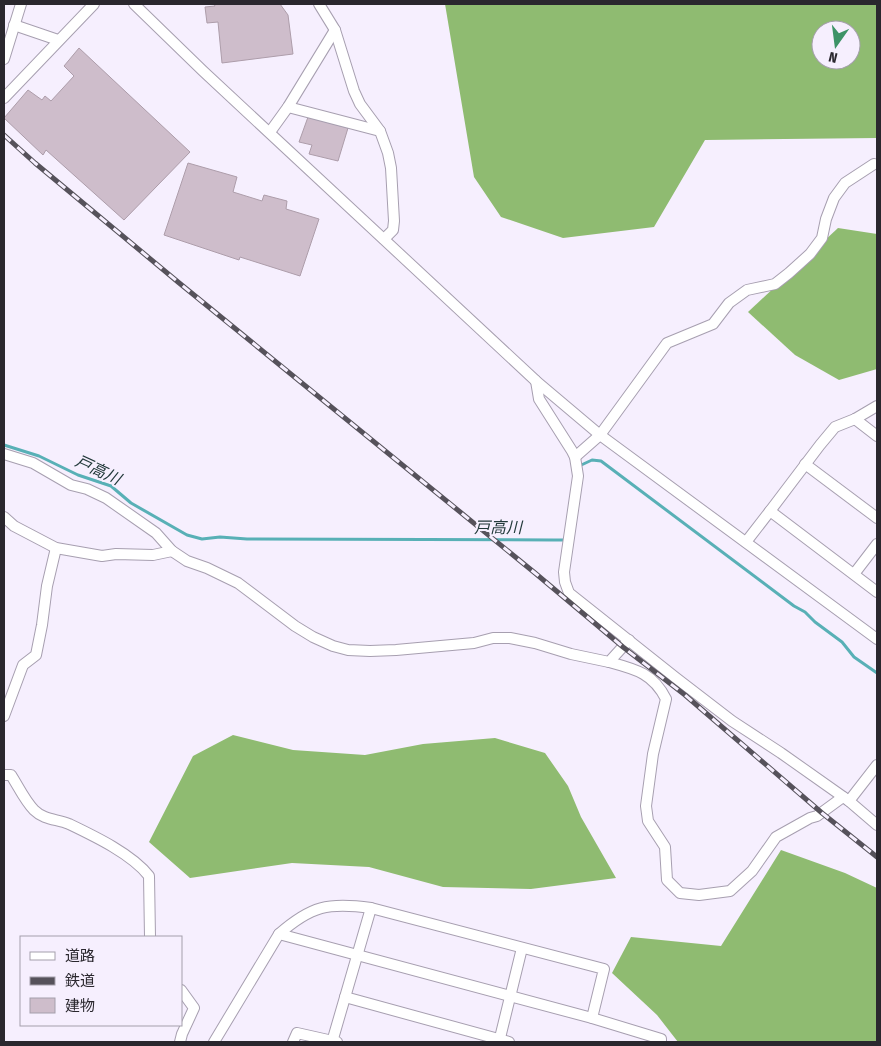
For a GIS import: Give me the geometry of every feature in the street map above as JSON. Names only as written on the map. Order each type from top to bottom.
[{"type":"street","points":[[4,60],[21,4]]},
{"type":"street","points":[[4,98],[94,4]]},
{"type":"street","points":[[136,4],[203,71],[536,381],[600,435],[877,640]]},
{"type":"street","points":[[319,4],[335,30],[354,91],[360,104],[380,131],[388,153],[391,168],[394,221],[392,230],[384,239]]},
{"type":"street","points":[[14,25],[58,40]]},
{"type":"street","points":[[270,132],[288,107],[335,30]]},
{"type":"street","points":[[288,107],[380,131]]},
{"type":"street","points":[[575,457],[600,435],[667,343],[713,324],[729,303],[747,290],[775,284],[810,254],[822,238],[826,219],[834,198],[845,183],[874,164]]},
{"type":"street","points":[[536,381],[539,400],[575,457],[578,476],[564,572],[569,593],[732,721],[846,799],[877,825]]},
{"type":"street","points":[[746,542],[835,427],[855,419],[877,406]]},
{"type":"street","points":[[855,419],[877,436]]},
{"type":"street","points":[[4,454],[33,463],[71,485],[87,489],[106,498],[156,533],[172,551],[238,583],[295,626],[312,637],[334,646],[348,650],[396,650],[474,643],[493,638],[510,638],[609,662],[645,674],[660,686],[666,698],[652,754],[646,806],[648,821],[665,848],[667,880],[680,892],[699,895],[730,891],[752,871],[776,837],[846,799],[877,765]]},
{"type":"street","points":[[805,464],[877,518]]},
{"type":"street","points":[[770,511],[877,592]]},
{"type":"street","points":[[4,517],[14,526],[56,548],[102,556],[116,554],[162,555],[172,551]]},
{"type":"street","points":[[854,574],[877,544]]},
{"type":"street","points":[[4,716],[23,665],[36,655],[47,586],[56,548]]},
{"type":"street","points":[[609,662],[629,640]]},
{"type":"street","points":[[4,775],[11,775],[34,810],[43,817],[68,824],[126,854],[143,868],[149,876],[150,936]]},
{"type":"street","points":[[214,1042],[279,934],[307,913],[330,905],[346,904],[371,908],[604,970],[592,1018]]},
{"type":"street","points":[[293,1042],[297,1033],[334,1042],[371,908]]},
{"type":"street","points":[[279,934],[592,1018],[661,1039],[661,1042]]},
{"type":"street","points":[[345,997],[502,1041],[522,948]]},
{"type":"street","points":[[180,1042],[194,1008],[182,991]]},
{"type":"green space","points":[[445,4],[877,4],[877,138],[705,140],[654,227],[563,238],[501,217],[474,177]]},
{"type":"green space","points":[[838,228],[877,234],[877,369],[839,380],[795,355],[748,312]]},
{"type":"green space","points":[[233,735],[293,750],[365,755],[423,744],[495,738],[545,753],[568,786],[581,817],[616,878],[531,889],[443,887],[369,867],[292,863],[190,878],[149,842],[193,756]]},
{"type":"green space","points":[[781,850],[845,873],[877,888],[877,1042],[678,1042],[657,1015],[612,973],[631,937],[721,946]]},
{"type":"building","points":[[214,4],[280,4],[288,15],[293,54],[222,63],[218,22],[207,23],[205,7],[215,6]]},
{"type":"building","points":[[79,48],[190,152],[124,220],[46,150],[43,155],[4,118],[28,90],[42,100],[45,96],[51,101],[74,76],[64,66]]},
{"type":"building","points":[[308,117],[348,128],[338,161],[309,154],[312,145],[299,142]]},
{"type":"building","points":[[188,163],[237,177],[233,192],[262,201],[264,195],[287,201],[286,209],[319,219],[300,276],[240,257],[239,260],[164,235]]},
{"type":"waterway","name":"戸高川","points":[[4,445],[39,456],[78,475],[111,486],[131,503],[187,535],[202,539],[220,537],[247,539],[565,540],[565,538]]},
{"type":"waterway","name":"戸高川","points":[[577,467],[592,460],[601,461],[794,606],[805,612],[842,642],[854,657],[877,673]]},
{"type":"railway","points":[[4,135],[178,282],[623,647],[685,695],[822,813],[877,857]]}]
